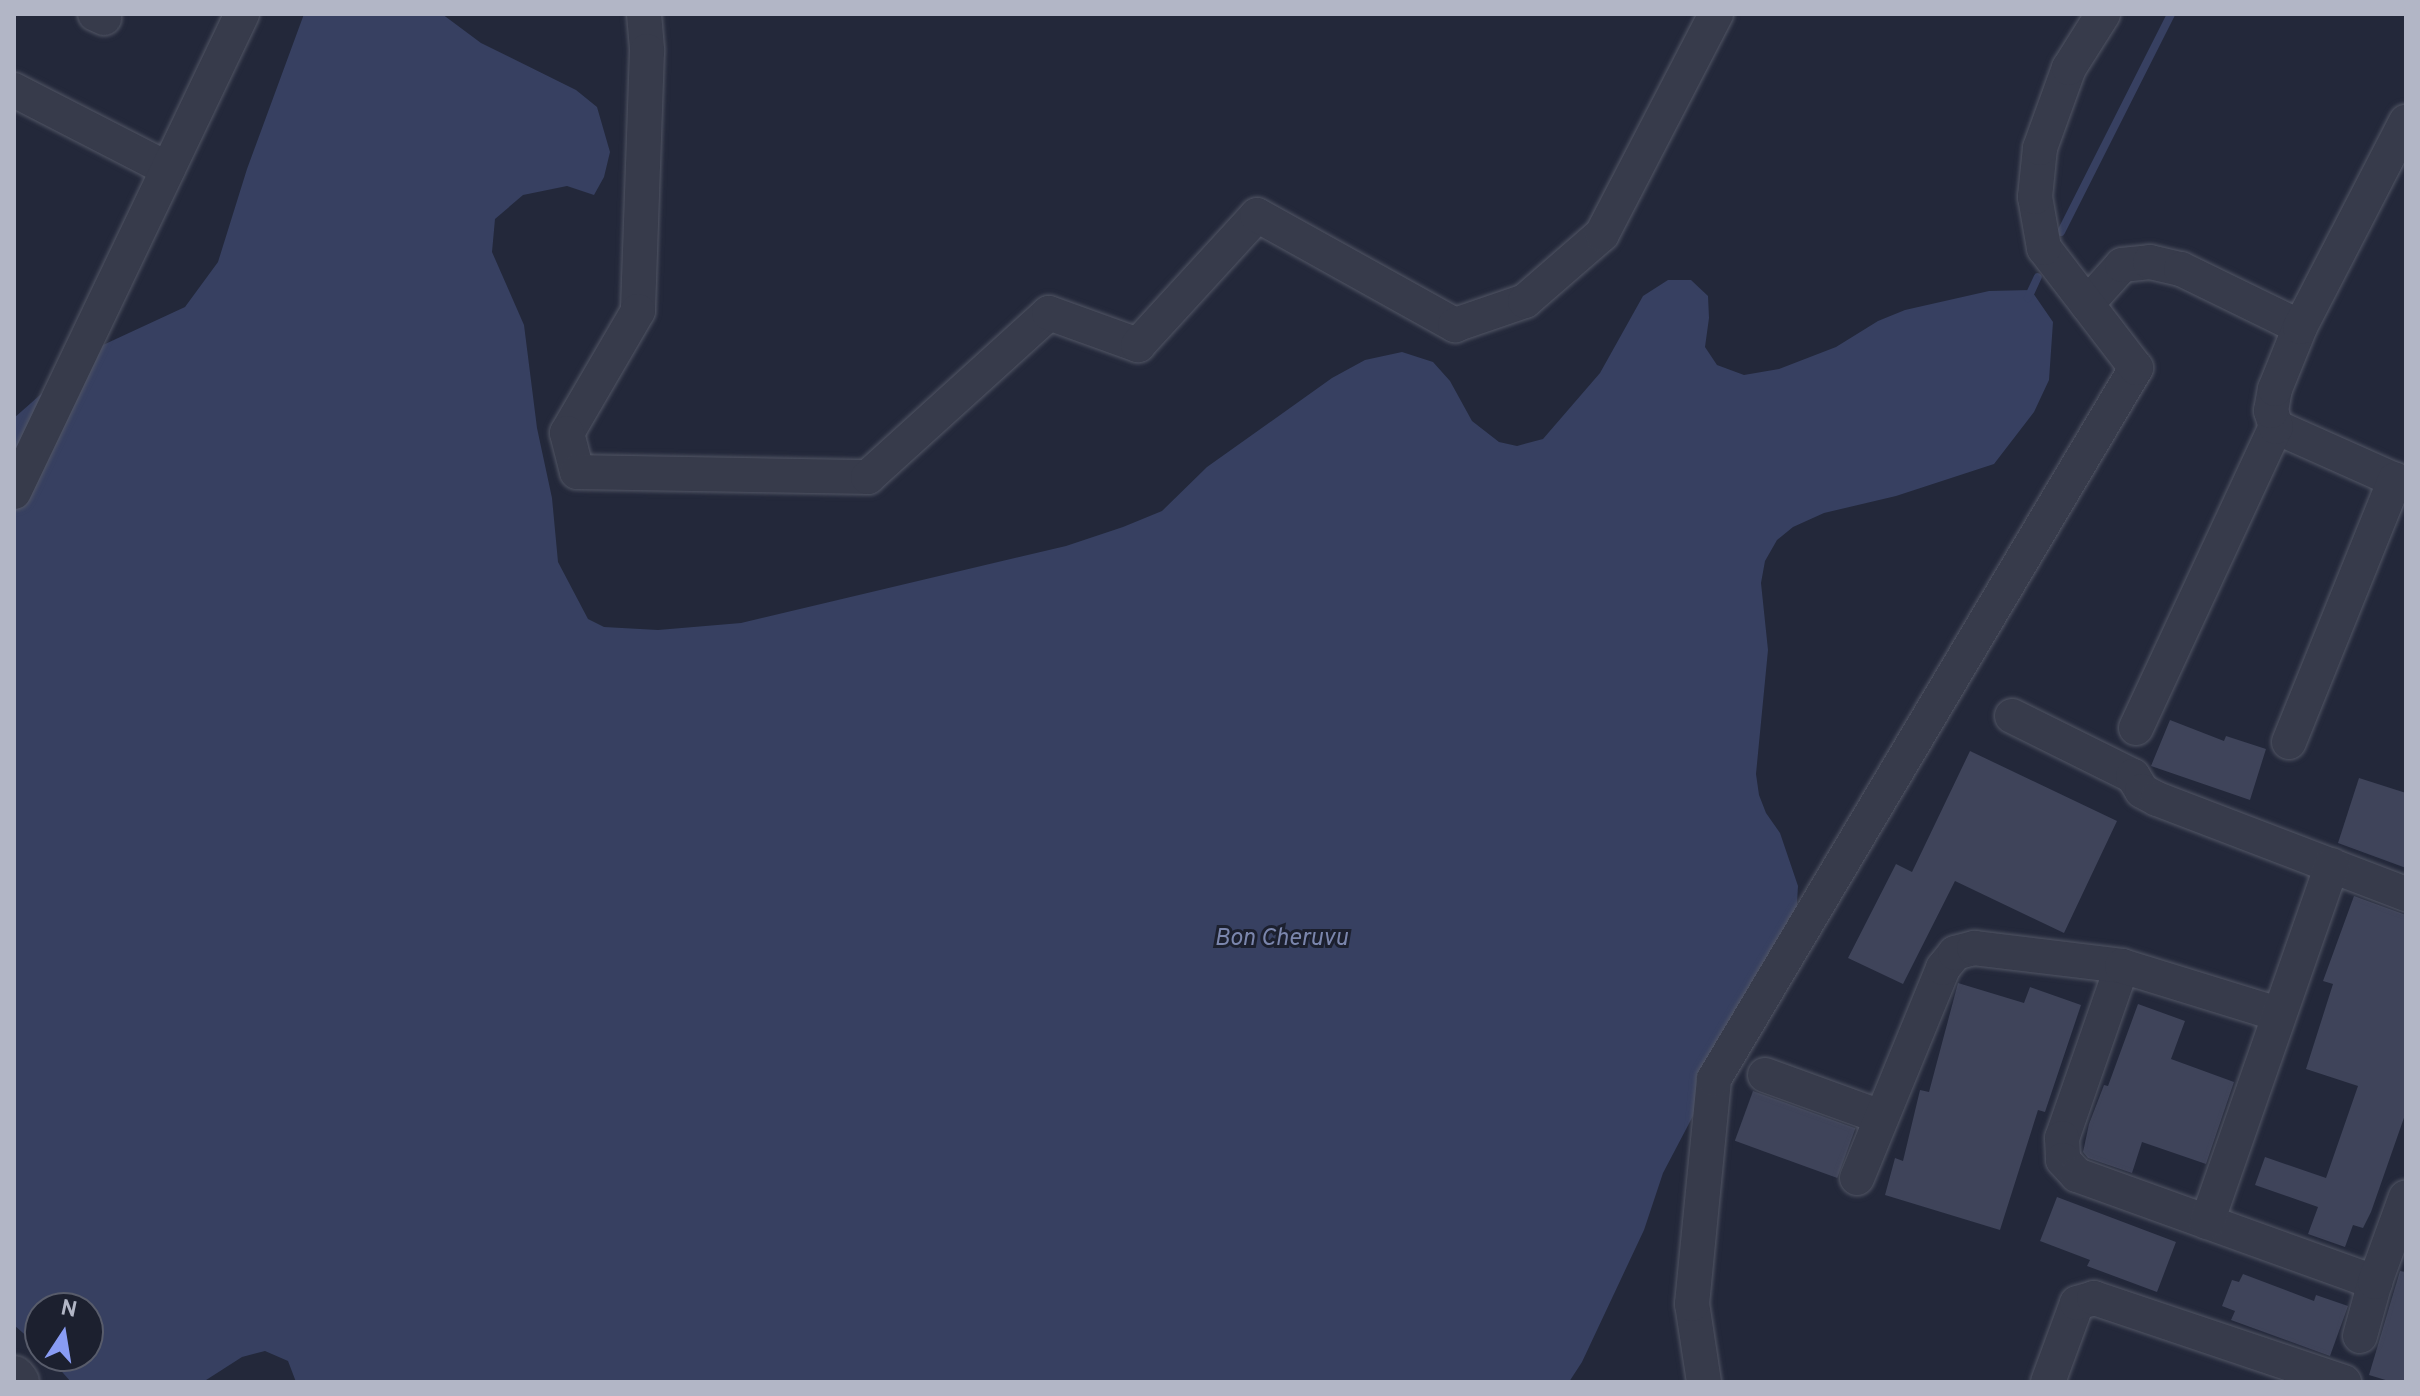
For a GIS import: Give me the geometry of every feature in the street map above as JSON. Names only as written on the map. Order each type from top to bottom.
[{"type":"street","points":[[14,492],[242,14]]},
{"type":"street","points":[[644,14],[647,51],[638,311],[567,433],[577,472],[868,477],[1049,313],[1138,345],[1257,215],[1455,325],[1525,301],[1602,234],[1716,14]]},
{"type":"street","points":[[1704,1382],[1692,1304],[1714,1079],[2136,368],[2044,248],[2035,197],[2040,148],[2069,68],[2103,14]]},
{"type":"street","points":[[14,90],[168,169]]},
{"type":"street","points":[[2136,728],[2276,427],[2271,411],[2275,389],[2300,327],[2406,122]]},
{"type":"street","points":[[2087,304],[2122,265],[2150,262],[2181,269],[2300,327]]},
{"type":"street","points":[[2276,427],[2400,483],[2289,742]]},
{"type":"street","points":[[2012,716],[2133,776],[2142,791],[2157,799],[2406,894]]},
{"type":"street","points":[[2207,1222],[2332,865]]},
{"type":"street","points":[[1857,1178],[1943,968],[1955,953],[1974,948],[2122,966],[2278,1014]]},
{"type":"street","points":[[2122,966],[2062,1138],[2063,1160],[2077,1175],[2375,1282]]},
{"type":"street","points":[[1765,1075],[1881,1117]]},
{"type":"street","points":[[2360,1336],[2375,1282],[2406,1197]]},
{"type":"street","points":[[2048,1382],[2077,1303],[2094,1298],[2344,1382]]},
{"type":"street","points":[[14,1377],[18,1382]]},
{"type":"water","name":"Bon Cheruvu","points":[[304,14],[442,14],[481,43],[576,90],[597,107],[610,152],[604,177],[594,195],[567,186],[523,195],[495,219],[492,252],[524,325],[537,428],[552,498],[558,562],[588,619],[604,627],[658,630],[741,623],[1066,546],[1123,527],[1162,511],[1207,467],[1332,378],[1365,360],[1402,352],[1433,362],[1450,381],[1472,421],[1499,442],[1517,446],[1543,439],[1600,373],[1643,296],[1668,280],[1691,280],[1708,296],[1705,347],[1717,365],[1744,375],[1779,369],[1836,347],[1878,321],[1905,310],[1989,291],[2031,290],[2053,322],[2049,380],[2034,412],[1994,464],[1896,496],[1824,513],[1793,527],[1777,540],[1765,561],[1761,583],[1768,650],[1756,774],[1759,795],[1766,813],[1780,833],[1798,886],[1796,920],[1663,1173],[1644,1230],[1582,1362],[1569,1382],[296,1382],[288,1361],[265,1351],[242,1357],[203,1382],[71,1382],[62,1372],[104,1372],[104,1292],[24,1292],[24,1334],[14,1325],[14,418],[90,351],[185,307],[218,262],[247,169]]},
{"type":"building","points":[[2170,720],[2224,741],[2226,736],[2266,749],[2250,800],[2151,766]]},
{"type":"building","points":[[1970,751],[2117,821],[2064,933],[1955,881],[1903,984],[1848,958],[1896,864],[1912,872]]},
{"type":"building","points":[[2359,778],[2406,793],[2406,868],[2338,843]]},
{"type":"building","points":[[2354,896],[2406,915],[2406,1112],[2371,1212],[2363,1228],[2353,1225],[2345,1247],[2308,1234],[2318,1207],[2255,1185],[2265,1157],[2326,1178],[2358,1086],[2306,1069],[2333,984],[2323,981]]},
{"type":"building","points":[[1958,983],[2024,1003],[2030,987],[2081,1005],[2045,1112],[2038,1110],[2000,1230],[1885,1195],[1895,1158],[1903,1161],[1920,1090],[1929,1092]]},
{"type":"building","points":[[2138,1004],[2185,1021],[2171,1059],[2234,1082],[2206,1164],[2142,1142],[2132,1173],[2088,1158],[2083,1152],[2089,1124],[2104,1085],[2108,1086]]},
{"type":"building","points":[[1753,1091],[1855,1128],[1837,1178],[1735,1141]]},
{"type":"building","points":[[2057,1197],[2176,1242],[2157,1292],[2087,1266],[2090,1260],[2040,1241]]},
{"type":"building","points":[[2400,1271],[2406,1272],[2406,1382],[2392,1382],[2369,1375]]},
{"type":"building","points":[[2243,1274],[2314,1301],[2316,1295],[2348,1306],[2330,1356],[2231,1320],[2235,1311],[2222,1306],[2232,1280],[2239,1282]]},
{"type":"waterway","points":[[2061,232],[2171,14]]},
{"type":"waterway","points":[[2028,298],[2038,277]]}]
